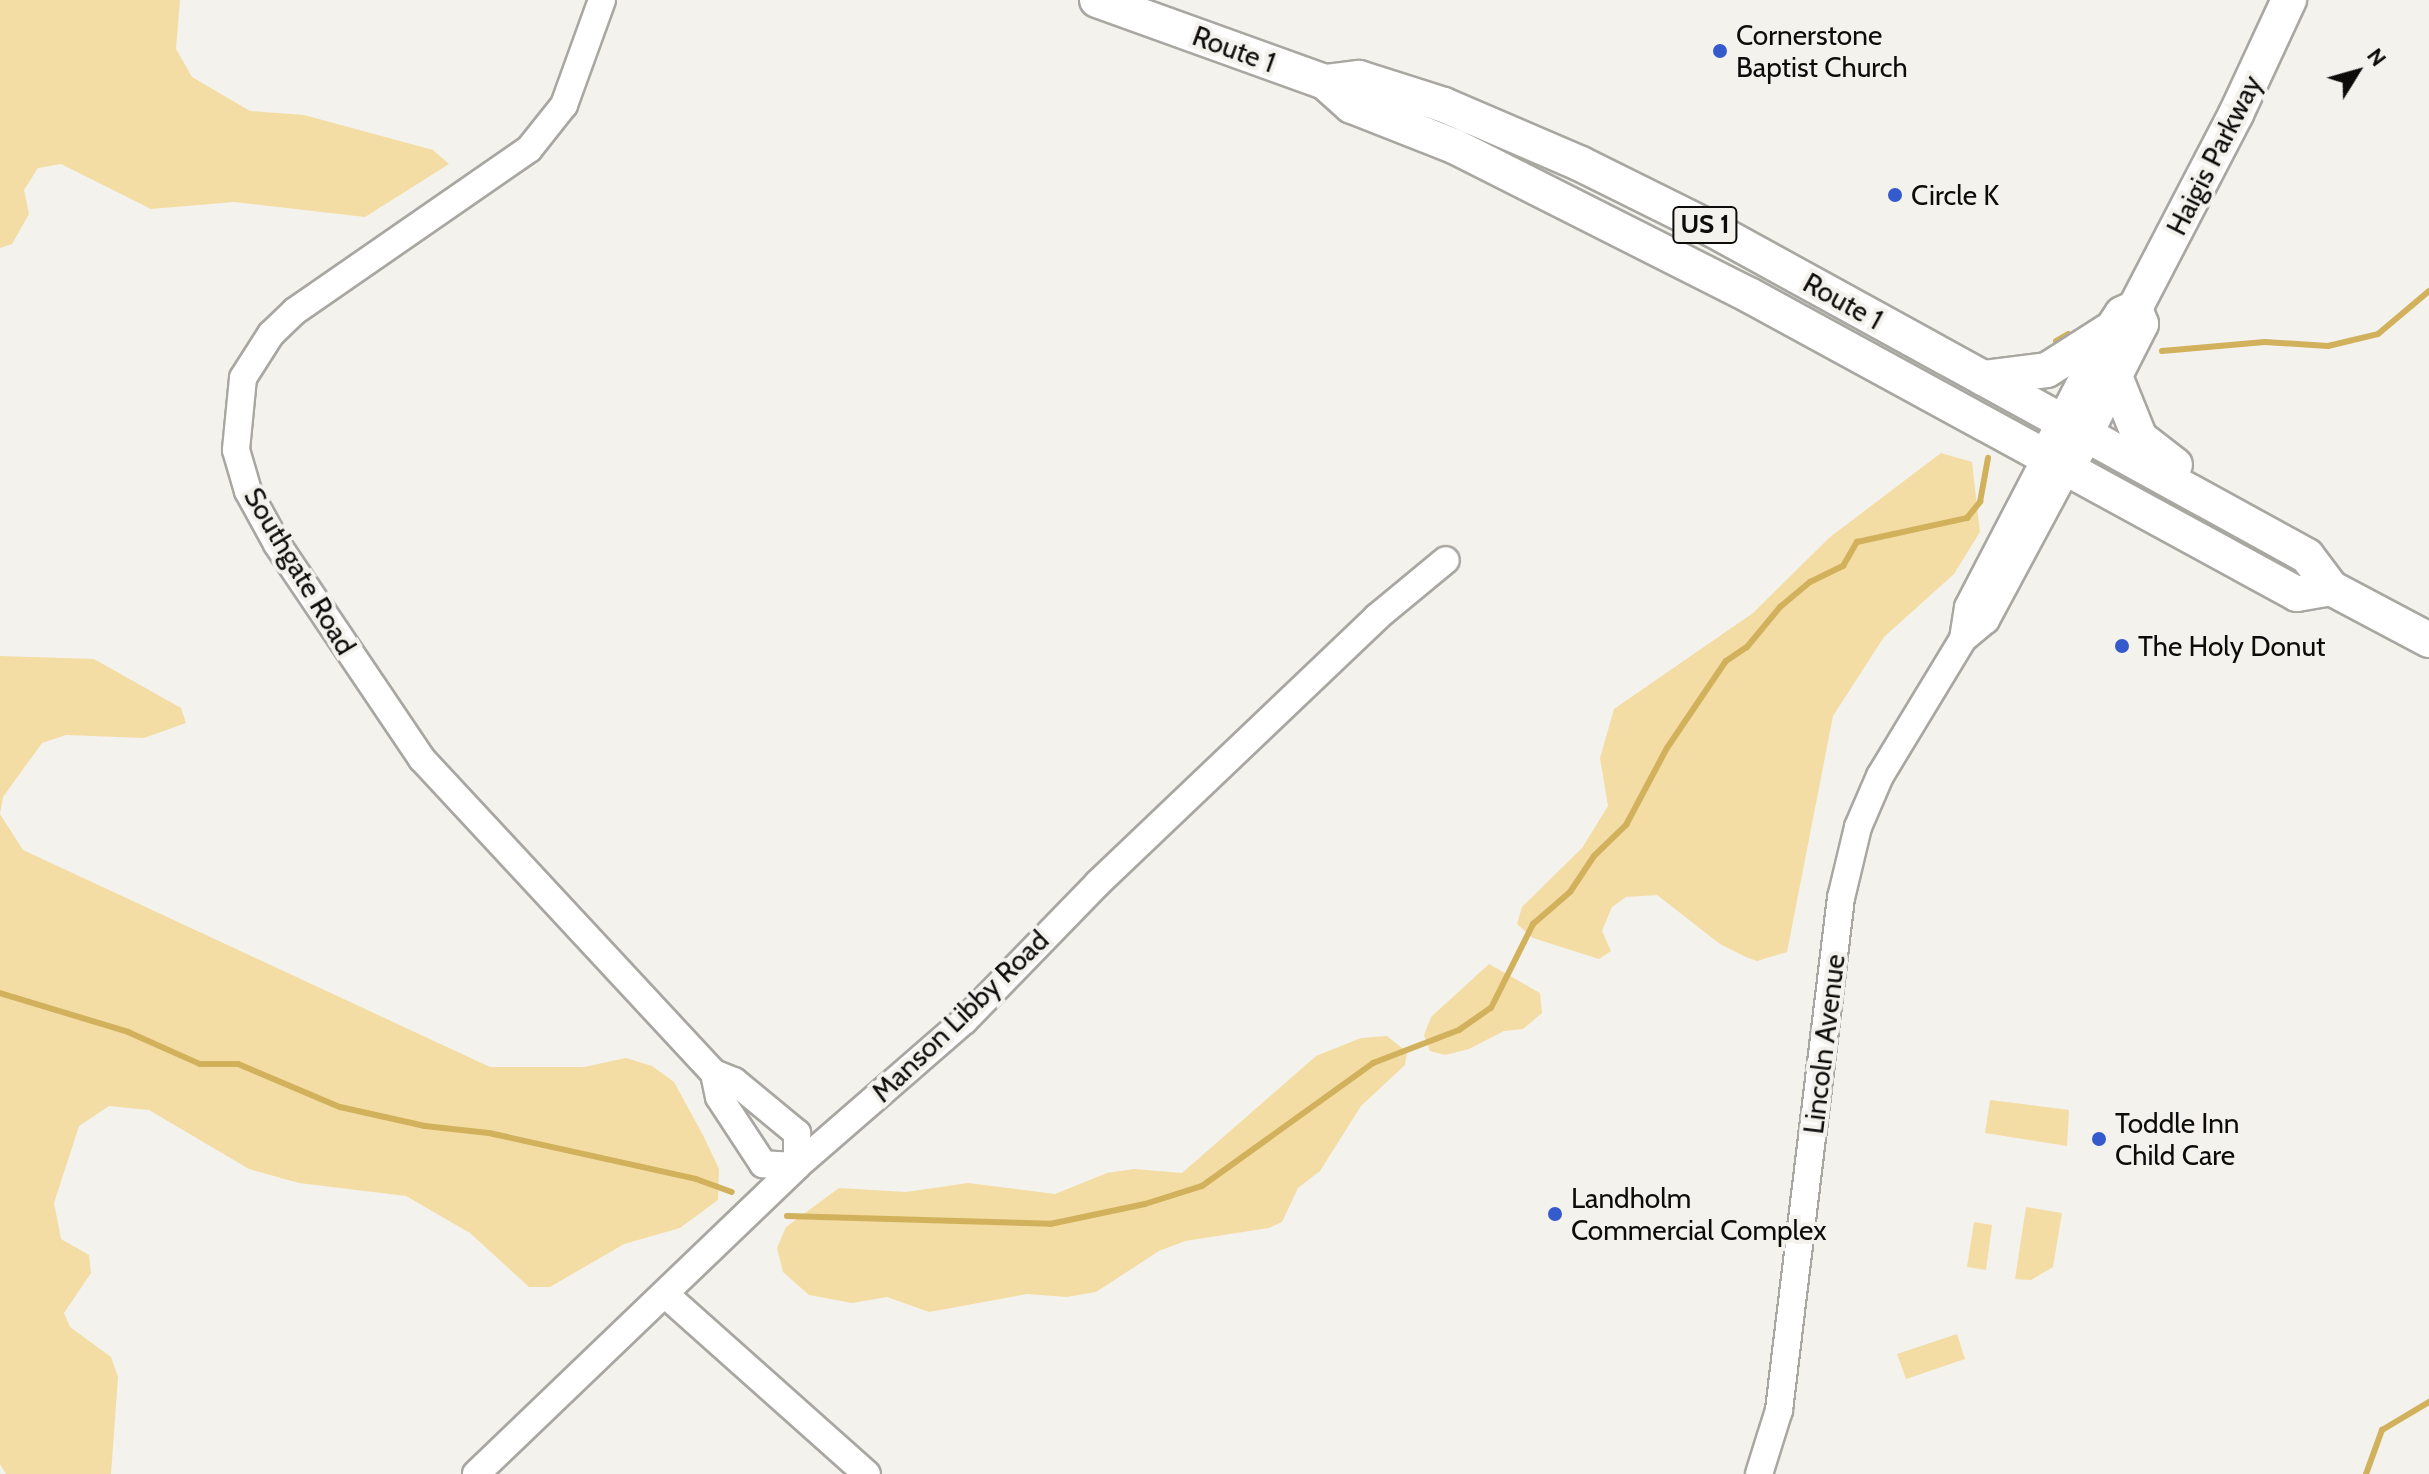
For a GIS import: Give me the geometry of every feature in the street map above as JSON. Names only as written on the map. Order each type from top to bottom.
[{"type":"main road","name":"Route 1","points":[[1097,0],[1325,82],[1352,106],[1510,173],[1781,312],[2297,594],[2331,588]]},
{"type":"main road","name":"Haigis Parkway","points":[[2056,463],[2075,428],[2123,318],[2236,114],[2289,0]]},
{"type":"main road","name":"Route 1","points":[[1325,82],[1359,78],[1444,105],[1581,164],[1712,229],[2307,556],[2331,588],[2429,640]]},
{"type":"main road","name":"Haigis Parkway","points":[[2075,428],[2116,379],[2141,324],[2123,318]]},
{"type":"main road","points":[[1983,378],[2047,370],[2123,318]]},
{"type":"main road","points":[[2116,379],[2136,432],[2150,450],[2271,521],[2279,541]]},
{"type":"street","name":"Southgate Road","points":[[602,0],[564,105],[529,149],[295,311],[271,334],[243,378],[236,450],[248,491],[277,544],[422,759],[714,1073],[734,1081],[797,1133],[797,1166],[763,1164],[719,1097],[714,1073]]},
{"type":"street","name":"Lincoln Avenue","points":[[1759,1474],[1779,1410],[1847,867],[1880,776],[1963,639],[1968,607],[2056,463]]},
{"type":"street","name":"Manson Libby Road","points":[[476,1474],[797,1166],[964,1021],[1098,883],[1377,617],[1446,560]]},
{"type":"street","points":[[666,1295],[867,1474]]},
{"type":"shaded area","points":[[0,0],[180,0],[176,49],[192,77],[250,111],[304,115],[433,150],[449,164],[365,217],[234,202],[151,209],[61,164],[38,168],[24,190],[29,214],[12,244],[0,248]]},
{"type":"shaded area","points":[[1941,453],[1972,462],[1980,532],[1954,574],[1884,637],[1833,716],[1787,952],[1757,961],[1746,957],[1720,944],[1657,895],[1626,897],[1612,907],[1602,931],[1611,951],[1599,959],[1533,938],[1517,924],[1522,907],[1582,848],[1608,806],[1600,758],[1614,709],[1753,613],[1830,537]]},
{"type":"shaded area","points":[[0,656],[94,659],[181,708],[186,723],[144,738],[66,735],[42,743],[3,797],[0,814]]},
{"type":"shaded area","points":[[0,814],[23,850],[490,1067],[584,1067],[626,1058],[652,1066],[674,1082],[704,1137],[719,1169],[718,1200],[680,1228],[624,1244],[550,1287],[529,1287],[470,1233],[406,1196],[299,1183],[249,1169],[149,1110],[109,1106],[79,1126],[54,1203],[61,1239],[89,1255],[91,1273],[64,1313],[70,1327],[111,1357],[118,1377],[111,1474],[6,1474],[0,1464]]},
{"type":"shaded area","points":[[1489,964],[1540,993],[1542,1013],[1523,1029],[1504,1031],[1469,1049],[1445,1055],[1430,1051],[1424,1035],[1431,1017]]},
{"type":"shaded area","points":[[1387,1036],[1407,1052],[1405,1065],[1361,1106],[1320,1171],[1298,1188],[1282,1222],[1269,1228],[1185,1241],[1159,1251],[1096,1292],[1067,1297],[1027,1294],[929,1312],[887,1297],[852,1303],[809,1295],[783,1272],[777,1248],[786,1227],[839,1188],[906,1192],[968,1183],[1055,1194],[1107,1173],[1134,1169],[1182,1173],[1316,1056],[1361,1038]]},
{"type":"shaded area","points":[[1990,1100],[2069,1110],[2067,1146],[1985,1133]]},
{"type":"shaded area","points":[[2026,1207],[2062,1213],[2053,1267],[2031,1280],[2015,1279]]},
{"type":"shaded area","points":[[1974,1222],[1992,1225],[1986,1270],[1967,1267]]},
{"type":"shaded area","points":[[1957,1334],[1965,1359],[1906,1379],[1897,1354]]},
{"type":"waterway","points":[[2162,351],[2265,342],[2328,346],[2378,334],[2429,291]]},
{"type":"waterway","points":[[2056,341],[2068,334]]},
{"type":"waterway","points":[[787,1216],[1050,1224],[1145,1204],[1202,1186],[1373,1063],[1459,1030],[1491,1008],[1533,924],[1570,892],[1594,856],[1626,825],[1667,748],[1726,661],[1747,647],[1780,607],[1810,582],[1843,566],[1857,542],[1967,518],[1980,502],[1988,458]]},
{"type":"waterway","points":[[0,993],[128,1032],[200,1064],[238,1064],[340,1107],[425,1126],[489,1133],[696,1179],[732,1192]]},
{"type":"waterway","points":[[2366,1474],[2382,1430],[2429,1402]]},
{"type":"place","name":"Cornerstone Baptist Church","points":[[1720,51]]},
{"type":"place","name":"Circle K","points":[[1895,195]]},
{"type":"place","name":"The Holy Donut","points":[[2122,646]]},
{"type":"place","name":"Toddle Inn Child Care","points":[[2099,1139]]},
{"type":"place","name":"Landholm Commercial Complex","points":[[1555,1214]]}]
